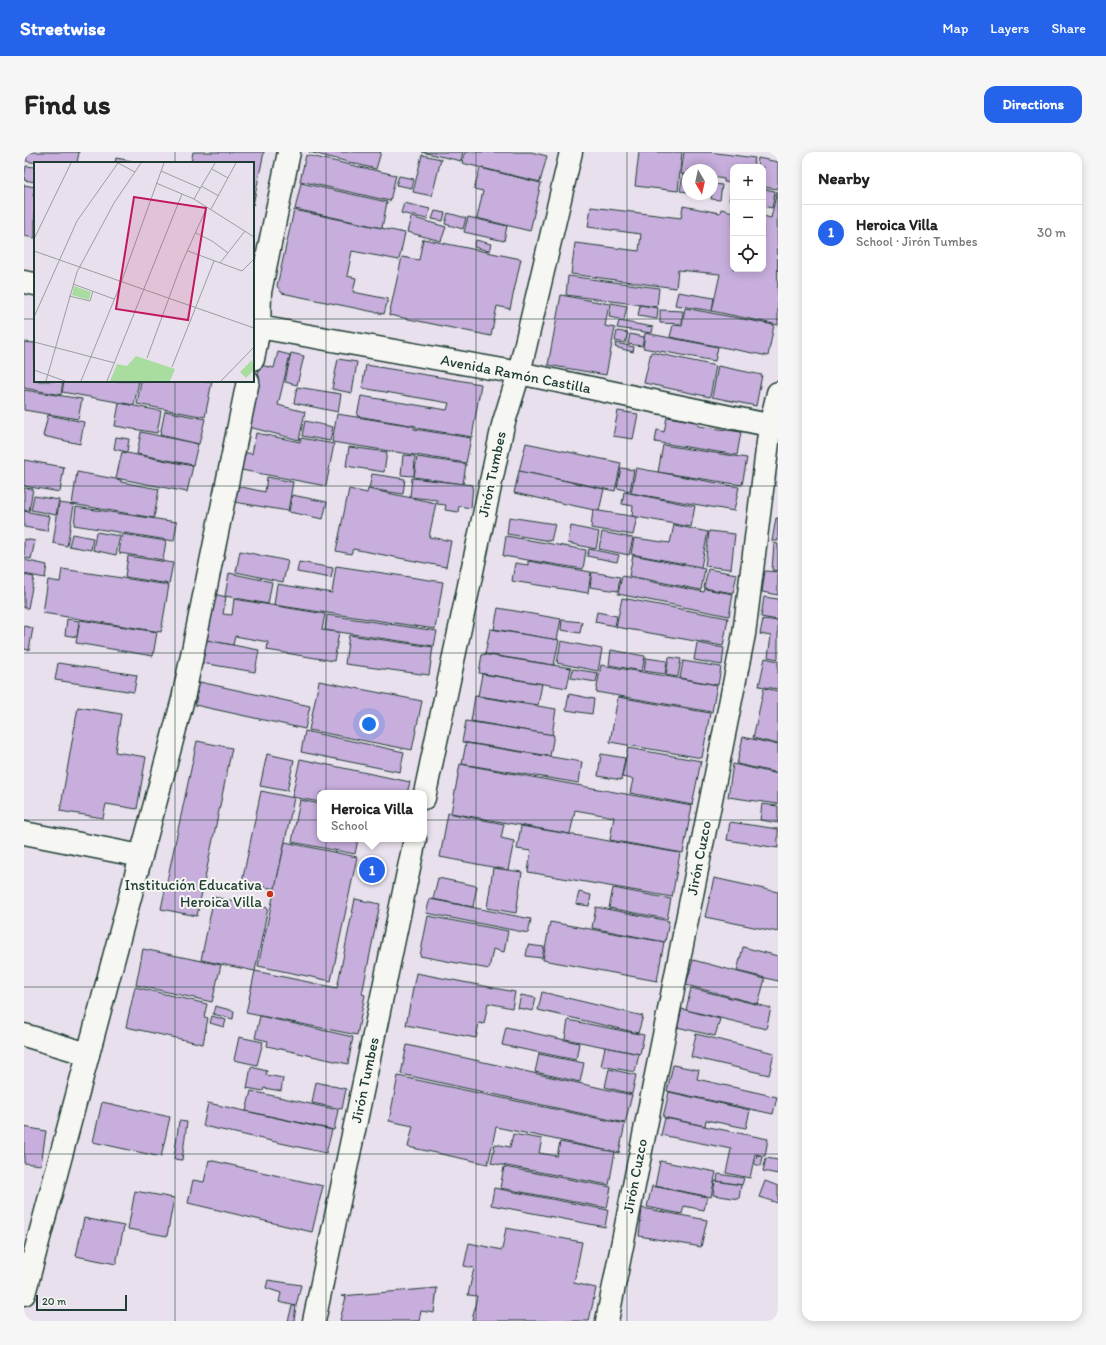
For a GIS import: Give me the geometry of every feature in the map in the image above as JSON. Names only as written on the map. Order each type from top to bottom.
[{"type":"street","points":[[254,348],[260,292],[289,152]]},
{"type":"street","name":"Jirón Tumbes","points":[[426,790],[502,424],[519,373],[571,152]]},
{"type":"street","points":[[24,282],[34,284]]},
{"type":"street","name":"Avenida Ramón Castilla","points":[[256,327],[519,373],[774,426]]},
{"type":"street","points":[[24,1294],[183,699],[248,382]]},
{"type":"street","name":"Jirón Cuzco","points":[[606,1321],[744,634],[778,393]]},
{"type":"street","points":[[24,833],[141,856]]},
{"type":"street","name":"Jirón Tumbes","points":[[314,1321],[414,842]]},
{"type":"street","points":[[24,1035],[88,1054]]},
{"type":"building","points":[[28,152],[79,152],[77,162],[34,162],[26,161]]},
{"type":"building","points":[[193,152],[264,152],[254,200],[254,162],[191,162]]},
{"type":"building","points":[[309,152],[381,152],[376,169]]},
{"type":"building","points":[[422,152],[463,152],[461,161]]},
{"type":"building","points":[[465,152],[531,152],[547,156],[540,182],[462,163]]},
{"type":"building","points":[[639,152],[682,152],[678,191],[635,186]]},
{"type":"building","points":[[684,152],[709,152],[755,158],[754,164],[730,164],[730,183],[724,182],[724,179],[718,178],[718,164],[682,164]]},
{"type":"building","points":[[306,155],[396,175],[390,201],[300,181]]},
{"type":"building","points":[[422,155],[441,159],[432,196],[413,192]]},
{"type":"building","points":[[116,158],[132,161],[132,162],[115,162]]},
{"type":"building","points":[[758,158],[778,162],[778,189],[766,187],[766,164],[757,164]]},
{"type":"building","points":[[26,166],[34,167],[34,182],[24,180]]},
{"type":"building","points":[[480,168],[541,183],[530,231],[477,218],[483,191],[474,189]]},
{"type":"building","points":[[399,176],[414,179],[412,188],[396,185]]},
{"type":"building","points":[[682,180],[682,191],[680,191]]},
{"type":"building","points":[[301,183],[387,202],[382,228],[295,209]]},
{"type":"building","points":[[718,184],[722,185],[720,200],[718,200]]},
{"type":"building","points":[[24,185],[34,187],[34,238],[24,236]]},
{"type":"building","points":[[766,190],[775,191],[772,208],[766,207]]},
{"type":"building","points":[[777,191],[778,325],[712,311],[720,274],[678,270],[676,288],[571,274],[575,243],[639,251],[641,234],[588,227],[591,207],[681,218],[683,206],[720,213],[721,209],[730,211],[730,272],[766,272],[766,217],[771,218]]},
{"type":"building","points":[[404,203],[430,209],[427,219],[401,213]]},
{"type":"building","points":[[294,210],[405,233],[399,260],[352,251],[347,276],[356,278],[353,292],[388,299],[384,314],[282,293],[277,286]]},
{"type":"building","points":[[435,211],[445,213],[443,221],[432,219]]},
{"type":"building","points":[[448,213],[466,218],[463,229],[445,224]]},
{"type":"building","points":[[411,217],[446,227],[441,241],[407,232]]},
{"type":"building","points":[[468,217],[507,226],[504,241],[464,232]]},
{"type":"building","points":[[423,239],[521,259],[510,309],[497,306],[491,336],[389,315],[402,257],[419,260]]},
{"type":"building","points":[[476,240],[491,244],[489,251],[474,247]]},
{"type":"building","points":[[568,276],[659,288],[657,307],[566,295]]},
{"type":"building","points":[[678,292],[714,298],[712,311],[675,305]]},
{"type":"building","points":[[561,295],[609,304],[605,326],[615,328],[606,375],[548,365]]},
{"type":"building","points":[[611,303],[627,306],[624,320],[609,317]]},
{"type":"building","points":[[640,305],[658,308],[657,319],[638,316]]},
{"type":"building","points":[[685,308],[774,325],[768,356],[670,337],[673,325],[682,326]]},
{"type":"building","points":[[660,310],[683,311],[682,324],[660,323]]},
{"type":"building","points":[[619,321],[653,327],[652,333],[617,328]]},
{"type":"building","points":[[617,331],[628,333],[625,343],[615,341]]},
{"type":"building","points":[[645,333],[718,347],[715,361],[643,348]]},
{"type":"building","points":[[630,334],[644,337],[642,346],[628,344]]},
{"type":"building","points":[[24,342],[34,343],[34,382],[63,382],[61,395],[24,388]]},
{"type":"building","points":[[616,343],[634,347],[633,352],[615,347]]},
{"type":"building","points":[[278,352],[290,355],[278,405],[305,412],[299,440],[245,426],[260,365],[274,368]]},
{"type":"building","points":[[651,352],[716,366],[710,397],[644,383]]},
{"type":"building","points":[[291,353],[304,356],[297,385],[285,382]]},
{"type":"building","points":[[338,359],[357,362],[352,393],[332,389]]},
{"type":"building","points":[[366,365],[481,384],[472,437],[416,428],[416,426],[357,416],[361,396],[447,410],[449,403],[362,388]]},
{"type":"building","points":[[718,366],[762,375],[756,406],[712,397]]},
{"type":"building","points":[[64,382],[139,382],[134,405],[62,392]]},
{"type":"building","points":[[141,382],[212,382],[205,417],[137,404]]},
{"type":"building","points":[[297,387],[341,394],[338,412],[294,403]]},
{"type":"building","points":[[24,390],[82,399],[78,419],[24,410]]},
{"type":"building","points":[[119,403],[161,411],[157,433],[115,426]]},
{"type":"building","points":[[165,411],[205,419],[199,444],[160,435]]},
{"type":"building","points":[[618,411],[638,414],[633,439],[613,436]]},
{"type":"building","points":[[337,414],[414,426],[414,429],[471,438],[466,463],[332,442]]},
{"type":"building","points":[[48,415],[84,422],[80,444],[43,436]]},
{"type":"building","points":[[667,417],[698,422],[698,426],[741,432],[737,455],[655,442],[657,430],[664,432]]},
{"type":"building","points":[[305,421],[333,427],[330,441],[302,436]]},
{"type":"building","points":[[141,432],[198,444],[193,465],[137,454]]},
{"type":"building","points":[[256,433],[300,442],[301,438],[334,444],[326,486],[236,469],[239,451],[252,454]]},
{"type":"building","points":[[116,437],[129,439],[127,452],[114,449]]},
{"type":"building","points":[[526,443],[621,463],[615,491],[519,471]]},
{"type":"building","points":[[663,445],[747,458],[742,485],[658,472]]},
{"type":"building","points":[[349,447],[387,452],[384,472],[346,466]]},
{"type":"building","points":[[122,452],[193,466],[187,492],[116,478]]},
{"type":"building","points":[[403,455],[415,456],[414,476],[401,475]]},
{"type":"building","points":[[417,457],[466,464],[463,484],[414,477]]},
{"type":"building","points":[[24,460],[64,467],[60,492],[24,486]]},
{"type":"building","points":[[621,468],[634,470],[630,491],[617,488]]},
{"type":"building","points":[[636,468],[739,487],[734,511],[631,493]]},
{"type":"building","points":[[519,471],[604,489],[599,511],[514,493]]},
{"type":"building","points":[[77,472],[159,489],[154,518],[72,504]]},
{"type":"building","points":[[372,474],[405,479],[403,494],[369,489]]},
{"type":"building","points":[[267,477],[293,482],[288,511],[234,502],[237,486],[265,492]]},
{"type":"building","points":[[412,478],[473,485],[471,508],[459,506],[458,512],[445,510],[446,505],[437,504],[437,500],[410,497]]},
{"type":"building","points":[[24,488],[33,489],[29,511],[24,510]]},
{"type":"building","points":[[349,489],[367,493],[368,489],[436,503],[429,537],[451,541],[446,567],[353,549],[351,554],[336,551]]},
{"type":"building","points":[[624,492],[695,506],[691,527],[632,516],[633,506],[622,504]]},
{"type":"building","points":[[292,495],[327,502],[323,519],[289,512]]},
{"type":"building","points":[[34,496],[59,500],[56,515],[31,510]]},
{"type":"building","points":[[59,503],[74,505],[67,546],[53,543]]},
{"type":"building","points":[[76,507],[177,522],[174,541],[74,525]]},
{"type":"building","points":[[593,510],[637,517],[633,535],[591,528]]},
{"type":"building","points":[[24,511],[50,516],[47,531],[24,527]]},
{"type":"building","points":[[509,517],[555,524],[551,541],[507,534]]},
{"type":"building","points":[[776,518],[778,518],[778,541],[772,541]]},
{"type":"building","points":[[674,525],[708,532],[701,567],[631,554],[634,538],[670,543]]},
{"type":"building","points":[[571,526],[599,532],[596,549],[568,543]]},
{"type":"building","points":[[709,531],[735,534],[731,569],[705,566]]},
{"type":"building","points":[[96,532],[120,536],[116,555],[93,550]]},
{"type":"building","points":[[602,532],[633,538],[629,555],[599,549]]},
{"type":"building","points":[[72,534],[93,538],[91,550],[69,546]]},
{"type":"building","points":[[122,534],[166,541],[163,560],[119,553]]},
{"type":"building","points":[[506,536],[586,550],[583,569],[503,556]]},
{"type":"building","points":[[24,539],[35,541],[31,559],[24,558]]},
{"type":"building","points":[[774,543],[778,544],[778,571],[772,570]]},
{"type":"building","points":[[589,549],[619,555],[617,562],[587,556]]},
{"type":"building","points":[[240,551],[288,561],[283,582],[236,572]]},
{"type":"building","points":[[633,555],[705,569],[701,590],[629,576]]},
{"type":"building","points":[[128,556],[173,563],[169,584],[125,577]]},
{"type":"building","points":[[24,560],[47,565],[45,578],[24,574]]},
{"type":"building","points":[[528,561],[591,572],[588,593],[512,581],[515,563],[528,565]]},
{"type":"building","points":[[299,562],[333,568],[331,578],[297,572]]},
{"type":"building","points":[[336,566],[443,582],[435,629],[274,605],[277,584],[332,593]]},
{"type":"building","points":[[62,569],[169,585],[161,632],[43,613],[48,580],[60,582]]},
{"type":"building","points":[[708,569],[737,574],[733,593],[704,588]]},
{"type":"building","points":[[765,571],[778,572],[778,595],[762,592]]},
{"type":"building","points":[[592,572],[620,577],[618,591],[590,587]]},
{"type":"building","points":[[229,573],[272,582],[268,604],[225,596]]},
{"type":"building","points":[[24,575],[34,577],[28,608],[24,608]]},
{"type":"building","points":[[622,576],[704,592],[705,589],[733,594],[729,616],[618,594]]},
{"type":"building","points":[[214,594],[226,597],[223,614],[232,615],[234,599],[325,614],[322,630],[339,632],[334,661],[267,650],[268,642],[235,636],[233,645],[206,640]]},
{"type":"building","points":[[764,597],[778,599],[778,620],[761,617]]},
{"type":"building","points":[[622,598],[728,618],[723,646],[616,627]]},
{"type":"building","points":[[498,608],[561,619],[557,640],[494,629]]},
{"type":"building","points":[[597,612],[617,616],[615,626],[595,622]]},
{"type":"building","points":[[327,615],[437,631],[434,646],[325,630]]},
{"type":"building","points":[[67,619],[79,621],[77,637],[65,635]]},
{"type":"building","points":[[763,619],[778,621],[778,659],[768,657],[771,636],[760,634]]},
{"type":"building","points":[[80,620],[157,632],[153,656],[76,643]]},
{"type":"building","points":[[562,620],[582,622],[580,633],[561,630]]},
{"type":"building","points":[[24,626],[33,628],[29,650],[24,649]]},
{"type":"building","points":[[490,629],[559,640],[554,665],[485,654]]},
{"type":"building","points":[[349,635],[433,647],[429,675],[345,664]]},
{"type":"building","points":[[206,640],[259,650],[255,672],[202,663]]},
{"type":"building","points":[[561,641],[602,649],[598,671],[557,663]]},
{"type":"building","points":[[697,643],[724,648],[722,665],[694,660]]},
{"type":"building","points":[[611,650],[645,656],[642,671],[609,665]]},
{"type":"building","points":[[482,654],[571,668],[567,688],[479,673]]},
{"type":"building","points":[[669,657],[681,659],[678,677],[666,675]]},
{"type":"building","points":[[646,658],[667,661],[665,674],[644,671]]},
{"type":"building","points":[[765,658],[778,661],[778,689],[759,686]]},
{"type":"building","points":[[683,661],[721,667],[718,685],[680,678]]},
{"type":"building","points":[[58,663],[137,675],[134,692],[55,680]]},
{"type":"building","points":[[601,665],[717,685],[712,712],[596,692]]},
{"type":"building","points":[[573,669],[598,673],[596,682],[571,678]]},
{"type":"building","points":[[482,674],[542,684],[538,705],[478,696]]},
{"type":"building","points":[[319,681],[422,701],[412,750],[309,730]]},
{"type":"building","points":[[200,682],[310,706],[305,729],[195,705]]},
{"type":"building","points":[[764,688],[778,691],[778,744],[753,738]]},
{"type":"building","points":[[569,694],[594,699],[592,714],[566,710]]},
{"type":"building","points":[[475,696],[556,709],[552,735],[471,721]]},
{"type":"building","points":[[618,697],[710,713],[702,758],[610,742]]},
{"type":"building","points":[[78,707],[121,714],[115,752],[146,757],[137,809],[106,804],[103,818],[60,811]]},
{"type":"building","points":[[466,721],[554,735],[550,756],[462,742]]},
{"type":"building","points":[[305,731],[404,752],[400,772],[301,752]]},
{"type":"building","points":[[743,737],[778,745],[778,773],[737,764]]},
{"type":"building","points":[[197,741],[232,748],[197,916],[161,909]]},
{"type":"building","points":[[466,743],[582,762],[579,783],[462,764]]},
{"type":"building","points":[[628,748],[701,761],[692,805],[630,793],[633,779],[622,777]]},
{"type":"building","points":[[267,754],[294,760],[287,791],[260,786]]},
{"type":"building","points":[[601,754],[625,758],[621,780],[598,776]]},
{"type":"building","points":[[300,759],[410,782],[408,790],[317,790],[317,801],[292,797]]},
{"type":"building","points":[[460,764],[692,806],[683,853],[610,840],[614,817],[575,810],[570,834],[451,813]]},
{"type":"building","points":[[733,764],[778,774],[778,804],[728,797]]},
{"type":"building","points":[[261,791],[294,798],[275,889],[242,882]]},
{"type":"building","points":[[300,800],[317,803],[317,842],[357,842],[355,854],[292,842]]},
{"type":"building","points":[[762,804],[778,806],[778,823],[760,820]]},
{"type":"building","points":[[448,813],[504,824],[501,838],[514,841],[508,870],[440,857]]},
{"type":"building","points":[[730,822],[778,829],[778,848],[727,840]]},
{"type":"building","points":[[521,826],[680,853],[672,897],[528,872],[531,851],[517,849]]},
{"type":"building","points":[[285,842],[357,857],[331,981],[258,966]]},
{"type":"building","points":[[493,868],[522,872],[516,913],[487,908]]},
{"type":"building","points":[[438,878],[477,886],[473,907],[433,899]]},
{"type":"building","points":[[714,878],[778,892],[778,932],[705,917]]},
{"type":"building","points":[[613,888],[671,899],[667,919],[609,908]]},
{"type":"building","points":[[579,892],[591,895],[589,906],[576,904]]},
{"type":"building","points":[[214,897],[268,908],[255,971],[201,960]]},
{"type":"building","points":[[355,899],[380,904],[362,994],[365,995],[357,1035],[246,1013],[255,971],[337,988]]},
{"type":"building","points":[[430,899],[531,919],[528,933],[426,913]]},
{"type":"building","points":[[596,907],[669,921],[665,942],[592,928]]},
{"type":"building","points":[[428,916],[508,931],[504,952],[493,949],[489,969],[420,956]]},
{"type":"building","points":[[550,922],[664,942],[657,981],[543,960]]},
{"type":"building","points":[[528,945],[544,947],[542,958],[526,956]]},
{"type":"building","points":[[743,947],[778,956],[778,981],[737,971]]},
{"type":"building","points":[[143,949],[221,965],[212,1002],[136,985]]},
{"type":"building","points":[[693,960],[765,979],[758,1004],[686,985]]},
{"type":"building","points":[[416,973],[515,992],[512,1008],[488,1003],[484,1024],[479,1023],[476,1038],[406,1025]]},
{"type":"building","points":[[135,987],[207,1004],[204,1017],[208,1018],[203,1044],[126,1027]]},
{"type":"building","points":[[691,988],[771,1008],[766,1029],[686,1010]]},
{"type":"building","points":[[542,992],[643,1016],[638,1033],[538,1010]]},
{"type":"building","points":[[521,995],[536,998],[533,1011],[518,1008]]},
{"type":"building","points":[[215,1006],[234,1011],[233,1019],[213,1014]]},
{"type":"building","points":[[682,1009],[720,1019],[715,1036],[677,1027]]},
{"type":"building","points":[[212,1016],[226,1020],[224,1027],[210,1023]]},
{"type":"building","points":[[260,1016],[353,1037],[348,1064],[267,1046],[268,1041],[255,1038]]},
{"type":"building","points":[[568,1020],[644,1035],[640,1054],[565,1039]]},
{"type":"building","points":[[506,1027],[579,1043],[576,1060],[502,1045]]},
{"type":"building","points":[[696,1034],[774,1053],[769,1075],[691,1057]]},
{"type":"building","points":[[239,1037],[263,1042],[257,1065],[234,1060]]},
{"type":"building","points":[[407,1045],[632,1095],[625,1123],[401,1074]]},
{"type":"building","points":[[605,1047],[639,1054],[635,1072],[601,1066]]},
{"type":"building","points":[[539,1054],[584,1063],[580,1082],[535,1072]]},
{"type":"building","points":[[673,1065],[699,1070],[697,1079],[777,1097],[773,1114],[667,1091]]},
{"type":"building","points":[[251,1067],[267,1071],[266,1075],[283,1078],[281,1091],[264,1088],[263,1091],[247,1088]]},
{"type":"building","points":[[609,1069],[636,1075],[632,1094],[605,1087]]},
{"type":"building","points":[[398,1076],[625,1124],[619,1153],[496,1127],[488,1164],[408,1147],[413,1126],[389,1121]]},
{"type":"building","points":[[316,1082],[346,1089],[342,1109],[312,1103]]},
{"type":"building","points":[[251,1091],[338,1110],[334,1130],[246,1111]]},
{"type":"building","points":[[669,1092],[750,1110],[746,1128],[706,1120],[705,1126],[663,1117]]},
{"type":"building","points":[[102,1102],[170,1117],[161,1157],[93,1142]]},
{"type":"building","points":[[208,1103],[332,1130],[326,1153],[203,1126]]},
{"type":"building","points":[[665,1118],[768,1139],[765,1156],[755,1154],[750,1178],[726,1173],[731,1149],[661,1135]]},
{"type":"building","points":[[179,1121],[187,1122],[182,1160],[174,1159]]},
{"type":"building","points":[[24,1127],[46,1131],[41,1165],[24,1163]]},
{"type":"building","points":[[513,1134],[542,1139],[539,1153],[557,1156],[560,1142],[615,1152],[609,1185],[491,1163],[495,1144],[510,1147]]},
{"type":"building","points":[[757,1155],[763,1157],[761,1166],[754,1164]]},
{"type":"building","points":[[766,1158],[778,1160],[778,1174],[763,1171]]},
{"type":"building","points":[[209,1160],[323,1186],[312,1232],[188,1203],[193,1180],[204,1182]]},
{"type":"building","points":[[660,1161],[716,1172],[711,1197],[655,1186]]},
{"type":"building","points":[[504,1167],[611,1187],[607,1208],[500,1188]]},
{"type":"building","points":[[718,1174],[744,1178],[742,1185],[717,1181]]},
{"type":"building","points":[[715,1181],[741,1185],[739,1199],[713,1195]]},
{"type":"building","points":[[765,1181],[778,1186],[778,1203],[759,1197]]},
{"type":"building","points":[[652,1186],[707,1197],[704,1210],[684,1206],[682,1214],[647,1207]]},
{"type":"building","points":[[494,1188],[608,1210],[605,1227],[491,1205]]},
{"type":"building","points":[[135,1191],[174,1198],[167,1236],[128,1229]]},
{"type":"building","points":[[642,1208],[707,1220],[701,1247],[639,1236]]},
{"type":"building","points":[[84,1218],[124,1226],[116,1264],[76,1256]]},
{"type":"building","points":[[506,1228],[582,1242],[574,1283],[596,1288],[589,1321],[472,1321],[477,1296],[468,1295],[474,1268],[464,1266],[469,1243],[502,1250]]},
{"type":"building","points":[[268,1280],[301,1285],[296,1306],[279,1302],[281,1293],[266,1288]]},
{"type":"building","points":[[437,1288],[434,1313],[421,1311],[419,1321],[340,1320],[346,1297],[341,1296]]},
{"type":"building","points":[[292,1306],[296,1306],[294,1321],[288,1321]]},
{"type":"place","name":"Heroica Villa","points":[[372,870]]},
{"type":"place","name":"Institución Educativa Heroica Villa","points":[[270,894]]}]
